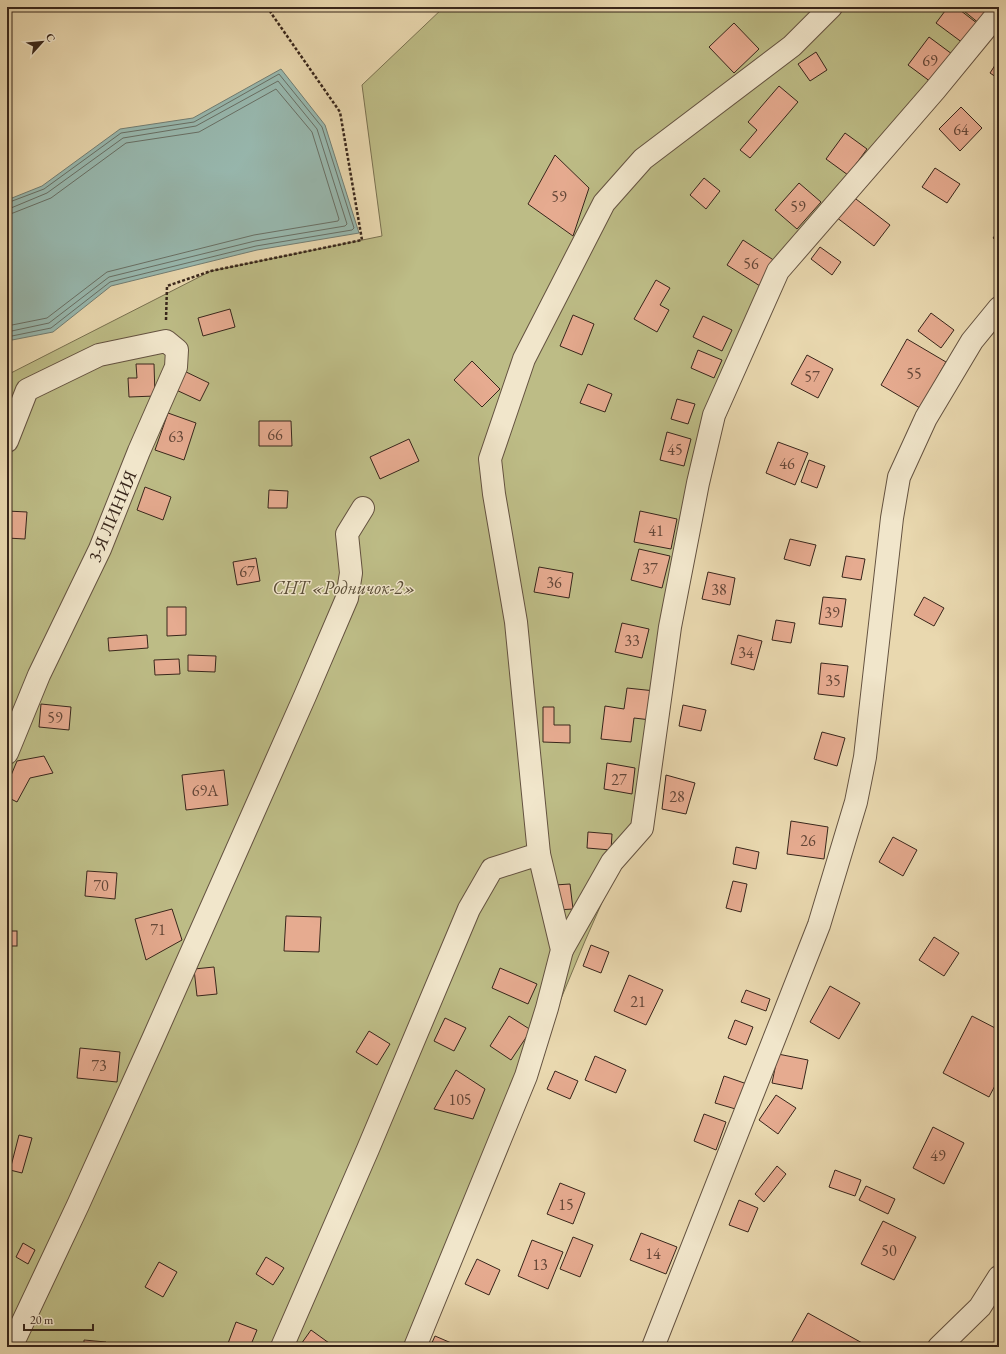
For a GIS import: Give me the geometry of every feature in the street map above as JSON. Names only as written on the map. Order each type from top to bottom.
[{"type":"street","points":[[562,950],[539,854],[516,622],[494,494],[490,459],[524,358],[604,203],[643,159],[792,46],[831,7]]},
{"type":"street","points":[[415,1347],[526,1076],[548,1008],[562,950],[612,862],[642,828],[670,628],[698,483],[714,415],[778,271],[935,90],[999,12]]},
{"type":"street","points":[[653,1347],[819,925],[856,802],[865,757],[892,518],[899,477],[926,418],[972,341],[999,308]]},
{"type":"street","points":[[7,441],[26,390],[99,355],[166,341]]},
{"type":"street","name":"3-Я ЛИНИЯ","points":[[7,754],[39,675],[100,549],[139,451],[176,367],[177,350],[166,341]]},
{"type":"street","points":[[11,1347],[78,1205],[156,1032],[348,598],[351,574],[347,534],[363,508]]},
{"type":"street","points":[[282,1347],[469,909],[492,869],[539,854]]},
{"type":"street","points":[[939,1347],[980,1307],[999,1277]]},
{"type":"path","points":[[166,341],[167,286],[211,270],[362,240],[340,112],[271,14],[268,7]]},
{"type":"green space","name":"СНТ «Родничок-2»","points":[[444,7],[999,7],[784,281],[702,471],[641,814],[585,941],[416,1347],[7,1347],[7,375],[211,271],[382,236],[362,85]]},
{"type":"water","points":[[281,69],[325,125],[359,233],[257,250],[111,286],[53,332],[7,341],[7,200],[42,186],[120,129],[193,118]]},
{"type":"building","points":[[948,7],[956,7],[978,24],[963,43],[936,23]]},
{"type":"building","points":[[959,7],[993,7],[980,24]]},
{"type":"building","points":[[734,23],[759,49],[734,73],[709,47]]},
{"type":"building","points":[[929,37],[952,54],[931,82],[908,65]]},
{"type":"building","points":[[816,52],[827,70],[810,81],[798,64]]},
{"type":"building","points":[[999,59],[999,79],[990,73]]},
{"type":"building","points":[[779,86],[798,102],[750,158],[740,150],[757,130],[748,122]]},
{"type":"building","points":[[961,107],[982,128],[960,151],[939,129]]},
{"type":"building","points":[[845,133],[867,149],[848,175],[826,159]]},
{"type":"building","points":[[555,155],[589,188],[573,236],[528,204]]},
{"type":"building","points":[[935,168],[960,184],[947,203],[922,187]]},
{"type":"building","points":[[704,178],[720,191],[706,209],[690,195]]},
{"type":"building","points":[[799,183],[821,202],[797,229],[775,210]]},
{"type":"building","points":[[852,196],[890,225],[874,246],[836,217]]},
{"type":"building","points":[[999,230],[999,242],[993,238]]},
{"type":"building","points":[[743,240],[775,261],[760,286],[727,265]]},
{"type":"building","points":[[820,247],[841,262],[832,275],[811,259]]},
{"type":"building","points":[[656,280],[670,288],[660,305],[669,310],[657,332],[634,319]]},
{"type":"building","points":[[230,309],[235,327],[203,336],[198,318]]},
{"type":"building","points":[[931,313],[954,330],[941,348],[918,331]]},
{"type":"building","points":[[573,315],[594,324],[582,355],[560,346]]},
{"type":"building","points":[[703,316],[732,330],[722,351],[693,337]]},
{"type":"building","points":[[907,339],[946,362],[920,408],[881,385]]},
{"type":"building","points":[[698,350],[722,360],[714,378],[691,368]]},
{"type":"building","points":[[807,355],[833,369],[818,398],[791,384]]},
{"type":"building","points":[[472,361],[500,389],[482,407],[454,380]]},
{"type":"building","points":[[136,364],[154,364],[155,396],[129,397],[128,378],[137,378]]},
{"type":"building","points":[[182,370],[209,383],[200,401],[174,389]]},
{"type":"building","points":[[588,384],[612,394],[605,412],[580,403]]},
{"type":"building","points":[[677,399],[695,404],[688,424],[671,419]]},
{"type":"building","points":[[168,413],[196,423],[184,460],[155,450]]},
{"type":"building","points":[[259,421],[291,421],[292,446],[259,446]]},
{"type":"building","points":[[667,432],[691,439],[684,466],[660,460]]},
{"type":"building","points":[[409,439],[419,461],[380,479],[370,457]]},
{"type":"building","points":[[778,442],[808,453],[795,485],[766,473]]},
{"type":"building","points":[[809,460],[825,466],[817,488],[801,482]]},
{"type":"building","points":[[145,487],[171,497],[163,520],[137,510]]},
{"type":"building","points":[[269,490],[288,491],[287,508],[268,508]]},
{"type":"building","points":[[7,511],[27,512],[25,539],[7,538]]},
{"type":"building","points":[[640,511],[677,519],[671,549],[634,542]]},
{"type":"building","points":[[790,539],[816,545],[810,566],[784,559]]},
{"type":"building","points":[[639,549],[670,556],[662,588],[631,580]]},
{"type":"building","points":[[846,556],[865,559],[861,580],[842,577]]},
{"type":"building","points":[[256,558],[260,581],[237,585],[233,562]]},
{"type":"building","points":[[539,567],[573,573],[569,598],[534,592]]},
{"type":"building","points":[[708,572],[735,578],[730,605],[702,599]]},
{"type":"building","points":[[823,597],[846,599],[842,627],[819,624]]},
{"type":"building","points":[[924,597],[944,608],[934,626],[914,615]]},
{"type":"building","points":[[167,607],[186,607],[186,635],[167,636]]},
{"type":"building","points":[[776,620],[795,623],[791,643],[772,640]]},
{"type":"building","points":[[622,623],[649,629],[642,658],[615,652]]},
{"type":"building","points":[[147,635],[148,648],[109,651],[108,638]]},
{"type":"building","points":[[738,635],[762,641],[754,670],[731,664]]},
{"type":"building","points":[[188,655],[216,656],[215,672],[188,671]]},
{"type":"building","points":[[179,659],[180,674],[155,675],[154,660]]},
{"type":"building","points":[[821,663],[848,666],[844,697],[818,694]]},
{"type":"building","points":[[627,688],[655,691],[651,720],[634,718],[631,742],[601,739],[605,706],[624,709]]},
{"type":"building","points":[[41,704],[71,707],[69,730],[39,727]]},
{"type":"building","points":[[683,705],[706,710],[701,731],[679,726]]},
{"type":"building","points":[[543,707],[554,707],[554,725],[570,725],[570,743],[543,742]]},
{"type":"building","points":[[822,732],[845,738],[837,766],[814,759]]},
{"type":"building","points":[[44,756],[53,773],[30,778],[17,802],[7,797],[7,785],[17,761]]},
{"type":"building","points":[[607,763],[635,768],[632,794],[604,789]]},
{"type":"building","points":[[224,770],[228,805],[186,810],[182,775]]},
{"type":"building","points":[[666,775],[695,783],[686,814],[662,809]]},
{"type":"building","points":[[791,821],[828,827],[824,859],[787,854]]},
{"type":"building","points":[[588,832],[612,834],[611,850],[587,848]]},
{"type":"building","points":[[893,837],[917,850],[903,876],[879,862]]},
{"type":"building","points":[[736,847],[759,852],[756,869],[733,864]]},
{"type":"building","points":[[87,871],[117,873],[115,899],[85,896]]},
{"type":"building","points":[[733,881],[747,884],[741,912],[726,908]]},
{"type":"building","points":[[570,884],[573,909],[557,910],[555,885]]},
{"type":"building","points":[[172,909],[182,940],[146,960],[135,919]]},
{"type":"building","points":[[286,916],[321,917],[319,952],[284,951]]},
{"type":"building","points":[[7,931],[17,931],[17,946],[7,946]]},
{"type":"building","points":[[934,937],[959,953],[944,976],[919,960]]},
{"type":"building","points":[[591,945],[609,952],[601,973],[583,966]]},
{"type":"building","points":[[214,967],[217,994],[197,996],[194,969]]},
{"type":"building","points":[[500,968],[537,984],[528,1004],[492,988]]},
{"type":"building","points":[[629,975],[663,990],[646,1025],[614,1011]]},
{"type":"building","points":[[830,986],[860,1003],[839,1039],[810,1022]]},
{"type":"building","points":[[746,990],[770,999],[766,1011],[741,1002]]},
{"type":"building","points":[[509,1016],[531,1030],[511,1060],[490,1046]]},
{"type":"building","points":[[972,1016],[999,1030],[999,1078],[989,1097],[943,1073]]},
{"type":"building","points":[[445,1018],[466,1028],[454,1051],[434,1041]]},
{"type":"building","points":[[735,1020],[753,1027],[746,1045],[728,1038]]},
{"type":"building","points":[[369,1031],[390,1044],[377,1065],[356,1052]]},
{"type":"building","points":[[80,1048],[120,1052],[117,1082],[77,1078]]},
{"type":"building","points":[[778,1054],[808,1060],[802,1089],[772,1083]]},
{"type":"building","points":[[595,1056],[626,1070],[616,1093],[585,1080]]},
{"type":"building","points":[[456,1070],[485,1089],[473,1119],[434,1109]]},
{"type":"building","points":[[555,1071],[578,1081],[570,1099],[547,1089]]},
{"type":"building","points":[[724,1076],[747,1084],[739,1110],[715,1103]]},
{"type":"building","points":[[776,1095],[796,1108],[778,1134],[759,1120]]},
{"type":"building","points":[[704,1114],[726,1122],[716,1150],[694,1141]]},
{"type":"building","points":[[933,1127],[964,1143],[944,1184],[913,1168]]},
{"type":"building","points":[[19,1135],[32,1138],[22,1173],[10,1170]]},
{"type":"building","points":[[777,1166],[786,1174],[764,1202],[755,1194]]},
{"type":"building","points":[[835,1170],[861,1180],[855,1196],[829,1187]]},
{"type":"building","points":[[560,1183],[585,1193],[573,1224],[547,1214]]},
{"type":"building","points":[[866,1186],[895,1199],[888,1214],[859,1200]]},
{"type":"building","points":[[739,1200],[758,1208],[748,1232],[729,1225]]},
{"type":"building","points":[[883,1221],[916,1237],[894,1280],[861,1264]]},
{"type":"building","points":[[641,1233],[677,1247],[666,1274],[630,1260]]},
{"type":"building","points":[[573,1237],[593,1245],[580,1277],[560,1269]]},
{"type":"building","points":[[532,1240],[563,1252],[548,1289],[518,1276]]},
{"type":"building","points":[[23,1243],[35,1250],[28,1264],[16,1257]]},
{"type":"building","points":[[266,1257],[284,1268],[273,1285],[256,1274]]},
{"type":"building","points":[[477,1259],[500,1270],[489,1295],[465,1284]]},
{"type":"building","points":[[159,1262],[177,1272],[163,1297],[145,1287]]},
{"type":"building","points":[[808,1313],[864,1344],[862,1347],[789,1347]]},
{"type":"building","points":[[236,1322],[257,1330],[250,1347],[227,1346]]},
{"type":"building","points":[[311,1330],[329,1343],[326,1347],[299,1347]]},
{"type":"building","points":[[435,1336],[456,1345],[455,1347],[430,1347]]},
{"type":"building","points":[[84,1340],[106,1342],[106,1347],[84,1347]]}]
